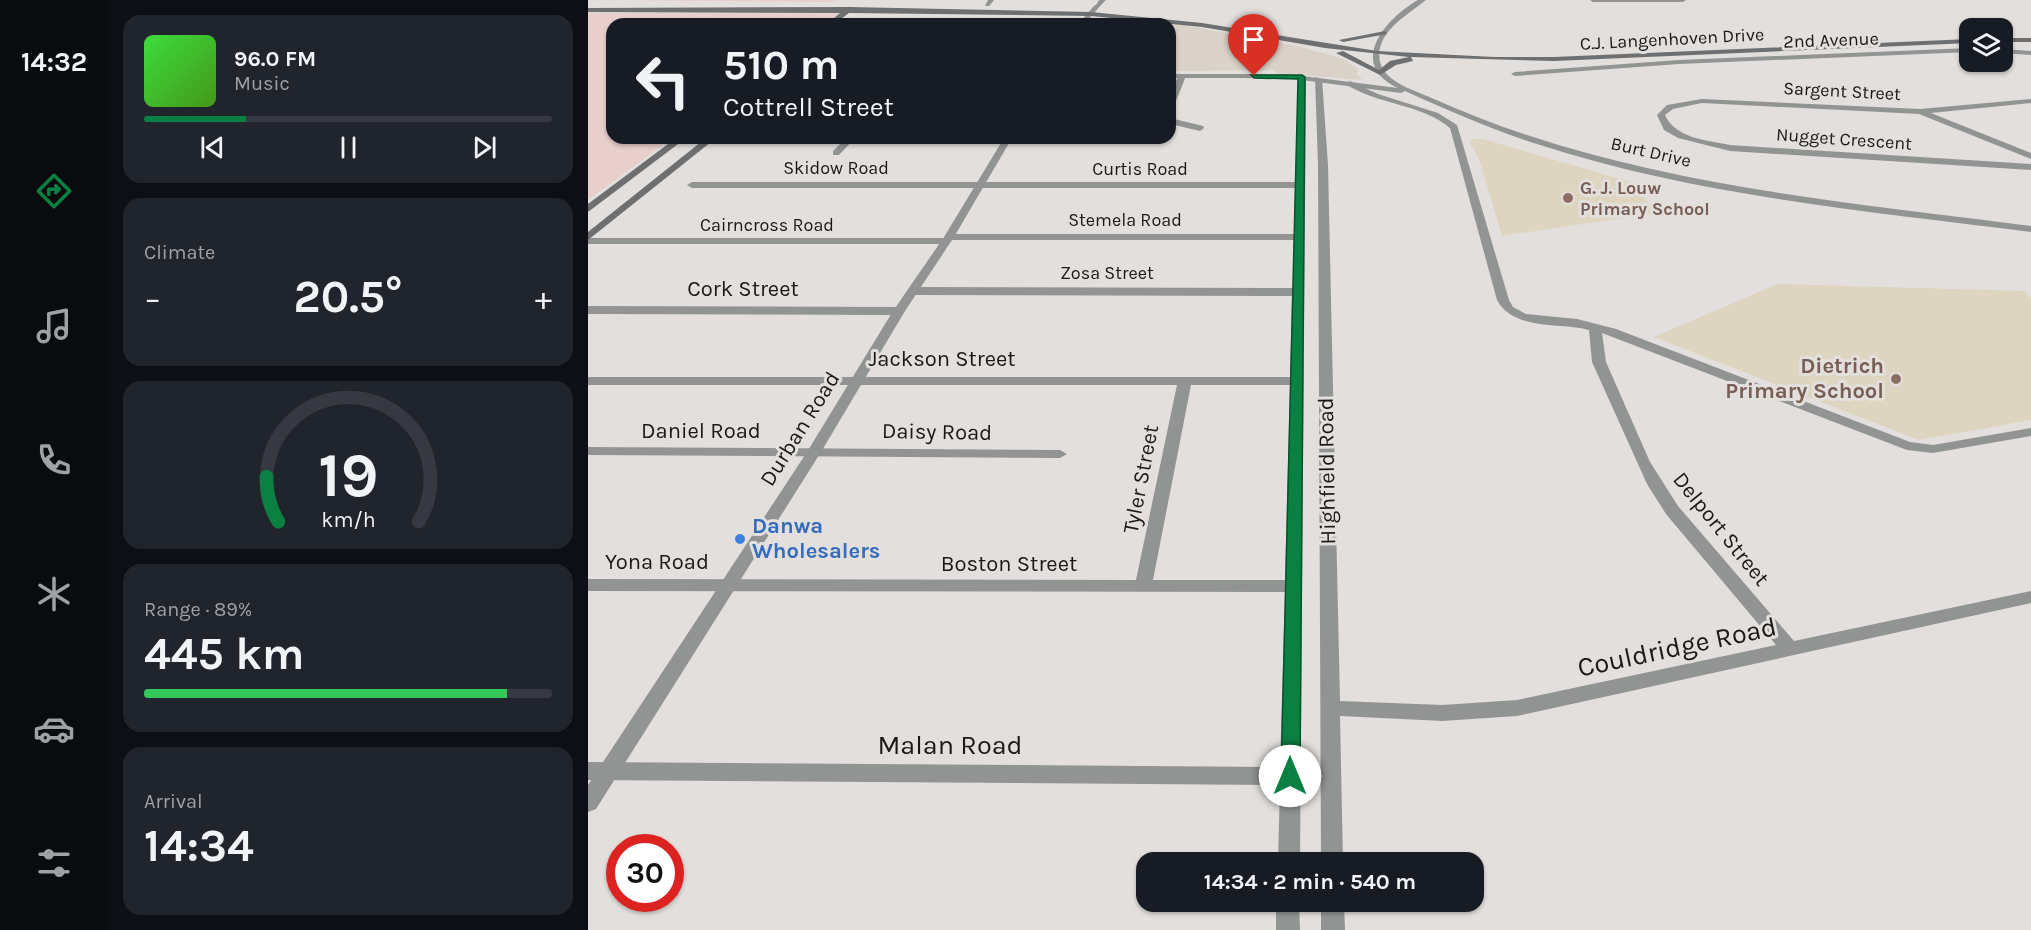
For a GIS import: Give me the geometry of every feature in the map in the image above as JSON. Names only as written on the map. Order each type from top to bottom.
[{"type":"main road","points":[[894,2],[906,4]]},
{"type":"main road","points":[[588,4],[989,2],[1108,7]]},
{"type":"main road","points":[[838,18],[856,4]]},
{"type":"main road","points":[[864,18],[882,4]]},
{"type":"main road","points":[[588,10],[875,10],[1091,14],[1133,18]]},
{"type":"main road","points":[[1200,16],[1380,44],[1460,49],[1546,50]]},
{"type":"main road","points":[[1176,22],[1300,42],[1345,54],[1380,73],[1393,63],[1411,59],[1478,59]]},
{"type":"main road","points":[[1343,40],[1385,33]]},
{"type":"main road","points":[[2013,33],[2031,33]]},
{"type":"main road","name":"C.J. Langenhoven Drive","points":[[1574,49],[1959,34]]},
{"type":"main road","points":[[2013,40],[2031,40]]},
{"type":"main road","name":"C.J. Langenhoven Drive","points":[[1300,42],[1377,53],[1478,59],[1554,59],[1959,41]]},
{"type":"main road","points":[[588,209],[674,144]]},
{"type":"main road","points":[[588,239],[705,144]]},
{"type":"street","points":[[1087,18],[1103,0]]},
{"type":"street","points":[[1380,73],[1375,65],[1385,33],[1398,15],[1423,0]]},
{"type":"street","points":[[1593,0],[1683,0]]},
{"type":"street","name":"2nd Avenue","points":[[1515,74],[1679,62],[1959,50]]},
{"type":"street","points":[[2013,52],[2031,53]]},
{"type":"street","name":"Burt Drive","points":[[1380,73],[1393,83],[1415,94],[1525,136],[1663,173],[1807,199],[2031,229]]},
{"type":"street","points":[[1176,76],[1302,77],[1415,94]]},
{"type":"street","points":[[1176,91],[1182,76]]},
{"type":"street","name":"Highfield Road","points":[[1289,852],[1302,77]]},
{"type":"street","name":"Highfield Road","points":[[1318,79],[1323,165],[1323,309],[1328,462],[1332,852]]},
{"type":"street","points":[[1350,83],[1382,100],[1444,118],[1454,127],[1499,288],[1508,309],[1522,317],[1595,327],[1632,339],[1907,446],[1933,449],[2031,432]]},
{"type":"street","name":"Sargent Street","points":[[1662,121],[1661,115],[1670,107],[1702,101],[1920,112],[2031,101]]},
{"type":"street","points":[[1920,112],[2031,156]]},
{"type":"street","name":"Nugget Crescent","points":[[1662,121],[1667,128],[1681,136],[1730,148],[2031,167]]},
{"type":"street","points":[[1176,122],[1200,128]]},
{"type":"street","points":[[836,153],[845,144]]},
{"type":"street","name":"Durban Road","points":[[588,803],[598,771],[814,452],[899,311],[948,239],[1004,144]]},
{"type":"street","name":"Curtis Road","points":[[980,184],[1301,185]]},
{"type":"street","name":"Skidow Road","points":[[692,185],[980,184]]},
{"type":"street","name":"Stemela Road","points":[[948,239],[1300,237]]},
{"type":"street","name":"Cairncross Road","points":[[588,239],[948,239]]},
{"type":"street","name":"Zosa Street","points":[[914,291],[1300,292]]},
{"type":"street","name":"Cork Street","points":[[588,310],[899,311]]},
{"type":"street","name":"Delport Street","points":[[1595,327],[1599,362],[1655,484],[1672,510],[1791,650]]},
{"type":"street","name":"Tyler Street","points":[[1143,587],[1185,380]]},
{"type":"street","name":"Jackson Street","points":[[588,381],[1296,381]]},
{"type":"street","name":"Daniel Road","points":[[588,451],[814,452]]},
{"type":"street","name":"Daisy Road","points":[[814,452],[1060,454]]},
{"type":"street","name":"Yona Road","points":[[588,585],[726,585]]},
{"type":"street","name":"Boston Street","points":[[726,585],[1292,586]]},
{"type":"street","name":"Couldridge Road","points":[[1330,708],[1442,713],[1517,708],[2031,597]]},
{"type":"street","name":"Malan Road","points":[[598,771],[1290,776]]},
{"type":"street","points":[[1287,930],[1288,912]]},
{"type":"street","points":[[1333,912],[1333,930]]},
{"type":"shaded area","points":[[588,0],[838,0],[827,2]]},
{"type":"shaded area","points":[[841,12],[834,18],[606,18],[606,144],[664,144],[588,200],[588,13]]},
{"type":"shaded area","points":[[1176,24],[1297,46],[1344,59],[1358,69],[1357,74],[1362,80],[1275,73],[1275,70],[1176,71]]},
{"type":"shaded area","name":"G. J. Louw Primary School","points":[[1473,139],[1483,139],[1634,183],[1656,213],[1502,236],[1480,162],[1470,142]]},
{"type":"shaded area","name":"Dietrich Primary School","points":[[1778,284],[2024,291],[2031,298],[2031,420],[1919,440],[1654,337]]},
{"type":"place","name":"G. J. Louw Primary School","points":[[1568,198]]},
{"type":"place","name":"Dietrich Primary School","points":[[1896,379]]},
{"type":"place","name":"Danwa Wholesalers","points":[[740,539]]},
{"type":"route","points":[[1254,76],[1302,77],[1300,300],[1296,381],[1290,776]]}]
